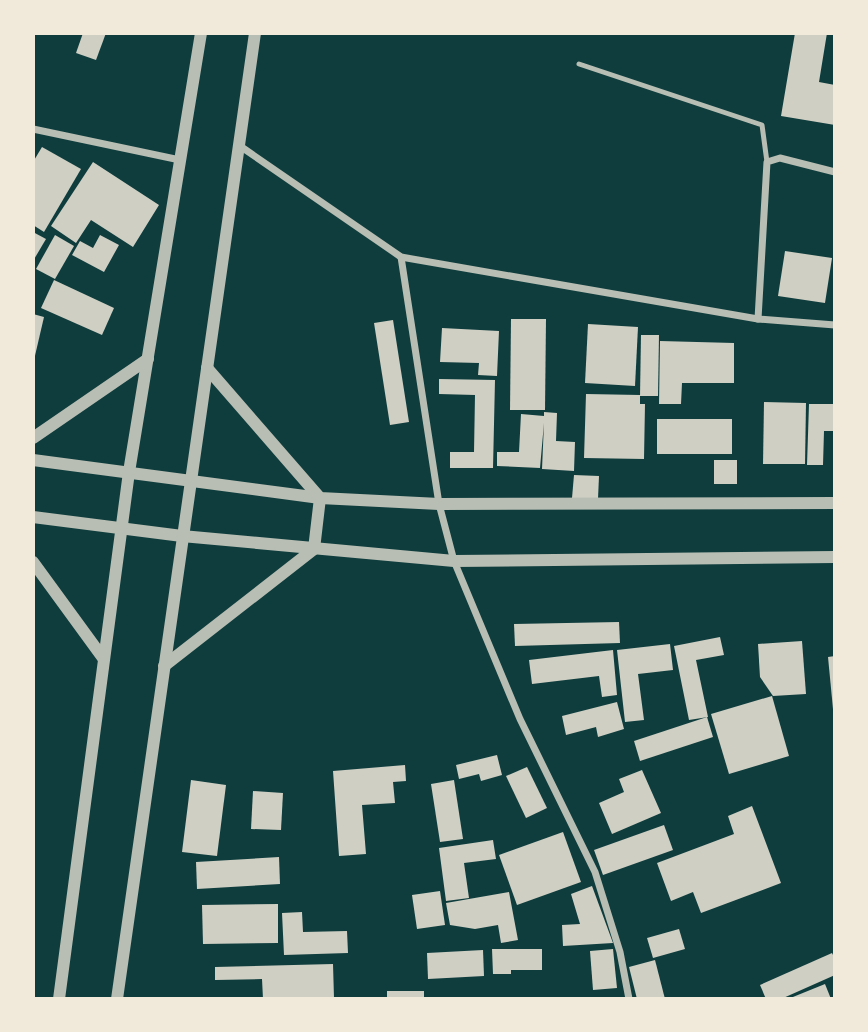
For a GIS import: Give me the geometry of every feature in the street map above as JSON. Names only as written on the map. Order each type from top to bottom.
[{"type":"street","points":[[60,999],[129,472],[201,33]]},
{"type":"street","points":[[117,999],[255,33]]},
{"type":"street","points":[[33,129],[180,160]]},
{"type":"street","points":[[240,146],[401,257],[758,318],[835,324]]},
{"type":"street","points":[[758,318],[767,162],[780,158],[835,172]]},
{"type":"street","points":[[401,257],[439,504],[454,561],[520,719],[595,872],[620,952],[629,999]]},
{"type":"street","points":[[33,438],[148,359]]},
{"type":"street","points":[[164,666],[314,549],[320,498],[207,368]]},
{"type":"street","points":[[33,460],[320,498],[439,504],[835,503]]},
{"type":"street","points":[[33,517],[182,536],[454,561],[835,557]]},
{"type":"street","points":[[33,562],[103,657]]},
{"type":"lane","points":[[579,64],[762,125],[767,162]]},
{"type":"building","points":[[83,33],[106,33],[96,60],[76,53]]},
{"type":"building","points":[[795,33],[827,33],[819,82],[835,85],[835,125],[781,116]]},
{"type":"building","points":[[42,147],[81,169],[44,232],[33,225],[33,162]]},
{"type":"building","points":[[93,162],[159,205],[133,247],[91,220],[76,243],[51,226]]},
{"type":"building","points":[[33,232],[46,239],[33,261]]},
{"type":"building","points":[[55,235],[74,246],[55,279],[36,269]]},
{"type":"building","points":[[100,235],[119,245],[104,272],[72,255],[80,241],[93,248]]},
{"type":"building","points":[[785,251],[832,258],[825,303],[778,296]]},
{"type":"building","points":[[54,280],[114,308],[102,335],[41,308]]},
{"type":"building","points":[[33,314],[44,317],[34,360],[33,360]]},
{"type":"building","points":[[511,319],[546,319],[545,410],[510,410]]},
{"type":"building","points":[[393,320],[409,422],[390,425],[374,323]]},
{"type":"building","points":[[588,324],[638,327],[635,386],[585,383]]},
{"type":"building","points":[[442,328],[499,331],[497,376],[478,375],[479,363],[440,362]]},
{"type":"building","points":[[641,335],[659,335],[658,396],[640,396]]},
{"type":"building","points":[[660,341],[734,343],[734,383],[682,383],[681,404],[659,404]]},
{"type":"building","points":[[439,379],[495,380],[493,468],[450,468],[450,452],[474,452],[475,395],[439,394]]},
{"type":"building","points":[[586,394],[640,395],[640,404],[645,404],[644,459],[584,458]]},
{"type":"building","points":[[764,402],[806,403],[805,464],[763,464]]},
{"type":"building","points":[[809,404],[835,404],[835,431],[824,431],[823,465],[807,465]]},
{"type":"building","points":[[544,412],[557,413],[556,441],[575,442],[574,471],[542,469],[544,423],[540,468],[497,466],[497,452],[519,452],[521,414],[544,416]]},
{"type":"building","points":[[657,419],[732,419],[732,454],[657,454]]},
{"type":"building","points":[[714,460],[737,460],[737,484],[714,484]]},
{"type":"building","points":[[574,475],[599,476],[598,499],[572,498]]},
{"type":"building","points":[[619,622],[620,643],[515,646],[514,624]]},
{"type":"building","points":[[720,637],[724,655],[696,660],[708,717],[689,720],[674,646]]},
{"type":"building","points":[[802,641],[806,694],[773,696],[760,677],[758,644]]},
{"type":"building","points":[[670,644],[673,670],[638,674],[644,720],[625,722],[617,650]]},
{"type":"building","points":[[613,650],[617,695],[602,697],[599,676],[532,684],[529,660]]},
{"type":"building","points":[[835,656],[835,709],[833,709],[828,657]]},
{"type":"building","points":[[772,696],[789,756],[729,774],[711,714]]},
{"type":"building","points":[[617,702],[624,729],[598,737],[596,727],[566,735],[562,716]]},
{"type":"building","points":[[707,717],[713,737],[640,761],[634,741]]},
{"type":"building","points":[[497,755],[502,775],[481,781],[479,774],[459,779],[456,765]]},
{"type":"building","points":[[405,765],[406,781],[393,782],[395,803],[362,805],[366,854],[339,856],[333,771]]},
{"type":"building","points":[[527,767],[547,808],[526,818],[506,776]]},
{"type":"building","points":[[642,770],[661,813],[612,834],[599,803],[624,792],[619,779]]},
{"type":"building","points":[[191,780],[226,785],[217,856],[182,852]]},
{"type":"building","points":[[454,780],[463,839],[440,842],[431,784]]},
{"type":"building","points":[[253,791],[283,793],[281,830],[251,829]]},
{"type":"building","points":[[752,806],[781,883],[701,913],[693,892],[671,901],[657,863],[734,834],[728,816]]},
{"type":"building","points":[[664,825],[673,850],[603,875],[594,850]]},
{"type":"building","points":[[563,832],[581,882],[517,905],[499,855]]},
{"type":"building","points":[[493,840],[496,859],[464,863],[469,898],[446,901],[439,848]]},
{"type":"building","points":[[279,857],[280,884],[197,889],[196,862]]},
{"type":"building","points":[[592,886],[613,943],[563,946],[562,925],[580,924],[571,894]]},
{"type":"building","points":[[440,891],[445,925],[417,929],[412,895]]},
{"type":"building","points":[[509,892],[518,940],[501,943],[498,925],[475,929],[450,925],[446,903]]},
{"type":"building","points":[[278,904],[278,943],[203,944],[202,905]]},
{"type":"building","points":[[302,912],[303,932],[347,931],[348,953],[284,955],[282,913]]},
{"type":"building","points":[[679,929],[685,949],[653,958],[647,938]]},
{"type":"building","points":[[492,949],[542,949],[542,970],[511,970],[511,974],[493,974]]},
{"type":"building","points":[[613,949],[617,988],[593,990],[590,951]]},
{"type":"building","points":[[483,950],[484,976],[428,979],[427,953]]},
{"type":"building","points":[[832,953],[835,959],[835,975],[781,999],[766,999],[760,985]]},
{"type":"building","points":[[655,960],[665,999],[637,999],[629,967]]},
{"type":"building","points":[[333,964],[334,998],[263,999],[262,979],[215,980],[215,967]]},
{"type":"building","points":[[825,984],[831,999],[788,999]]},
{"type":"building","points":[[387,991],[424,991],[424,999],[387,999]]}]
